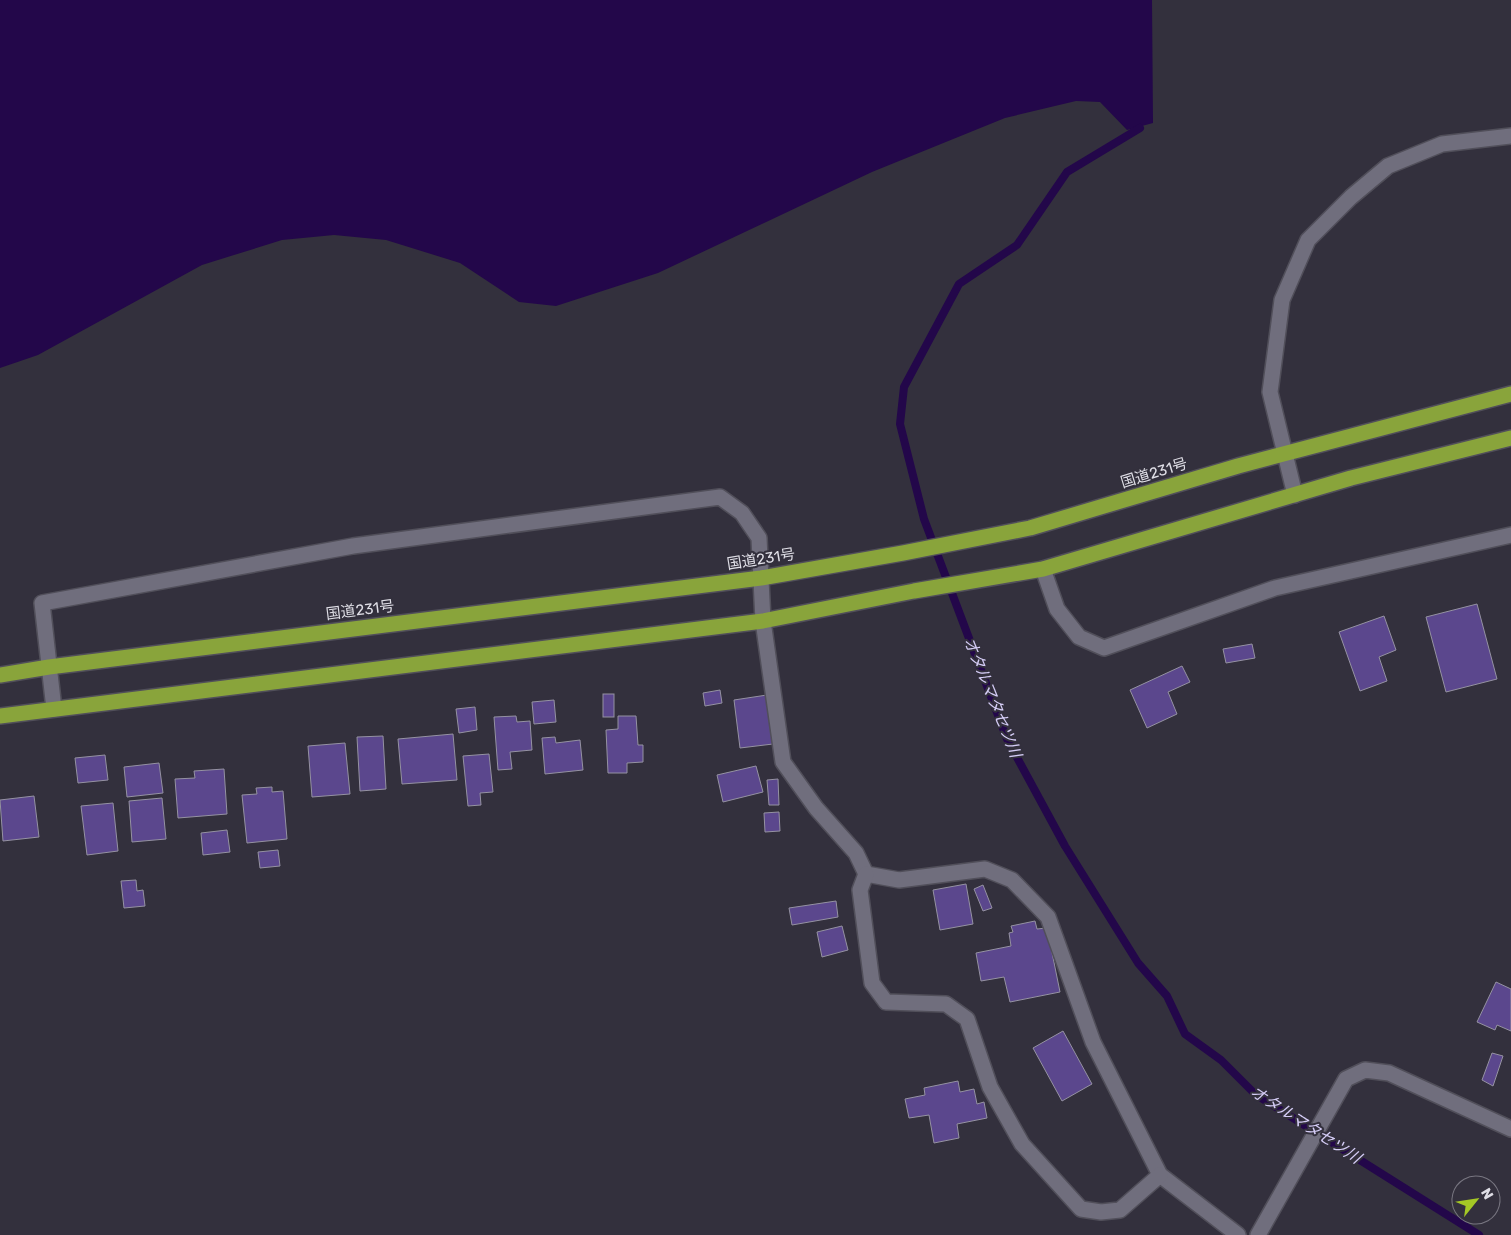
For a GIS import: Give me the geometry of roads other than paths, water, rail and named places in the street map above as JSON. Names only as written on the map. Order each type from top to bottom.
[{"type":"highway","name":"国道231号","points":[[0,674],[761,578],[903,553],[1030,528],[1285,454],[1511,394]]},
{"type":"highway","points":[[0,716],[764,621],[967,581],[1043,569],[1351,478],[1511,438]]},
{"type":"street","points":[[1295,495],[1270,392],[1282,300],[1308,240],[1351,197],[1388,166],[1442,144],[1511,136]]},
{"type":"street","points":[[54,709],[42,603],[353,546],[720,497],[742,512],[759,538],[764,621],[783,762],[816,808],[856,853],[866,874],[860,890],[872,983],[886,1002],[946,1004],[967,1020],[990,1087],[1022,1144],[1081,1209],[1101,1212],[1120,1210],[1160,1175]]},
{"type":"street","points":[[1043,569],[1058,609],[1068,623],[1079,637],[1104,648],[1275,588],[1511,535]]},
{"type":"street","points":[[866,874],[899,880],[985,869],[1012,880],[1048,917],[1093,1042],[1160,1175],[1238,1235]]},
{"type":"street","points":[[1260,1231],[1346,1079],[1365,1070],[1389,1073],[1511,1129]]},
{"type":"waterway","name":"オタルマタセツ川","points":[[1140,128],[1067,172],[1017,245],[959,284],[904,387],[900,424],[924,519],[1007,739],[1065,846],[1138,963],[1167,996],[1185,1034],[1221,1060],[1255,1094],[1479,1235]]}]
